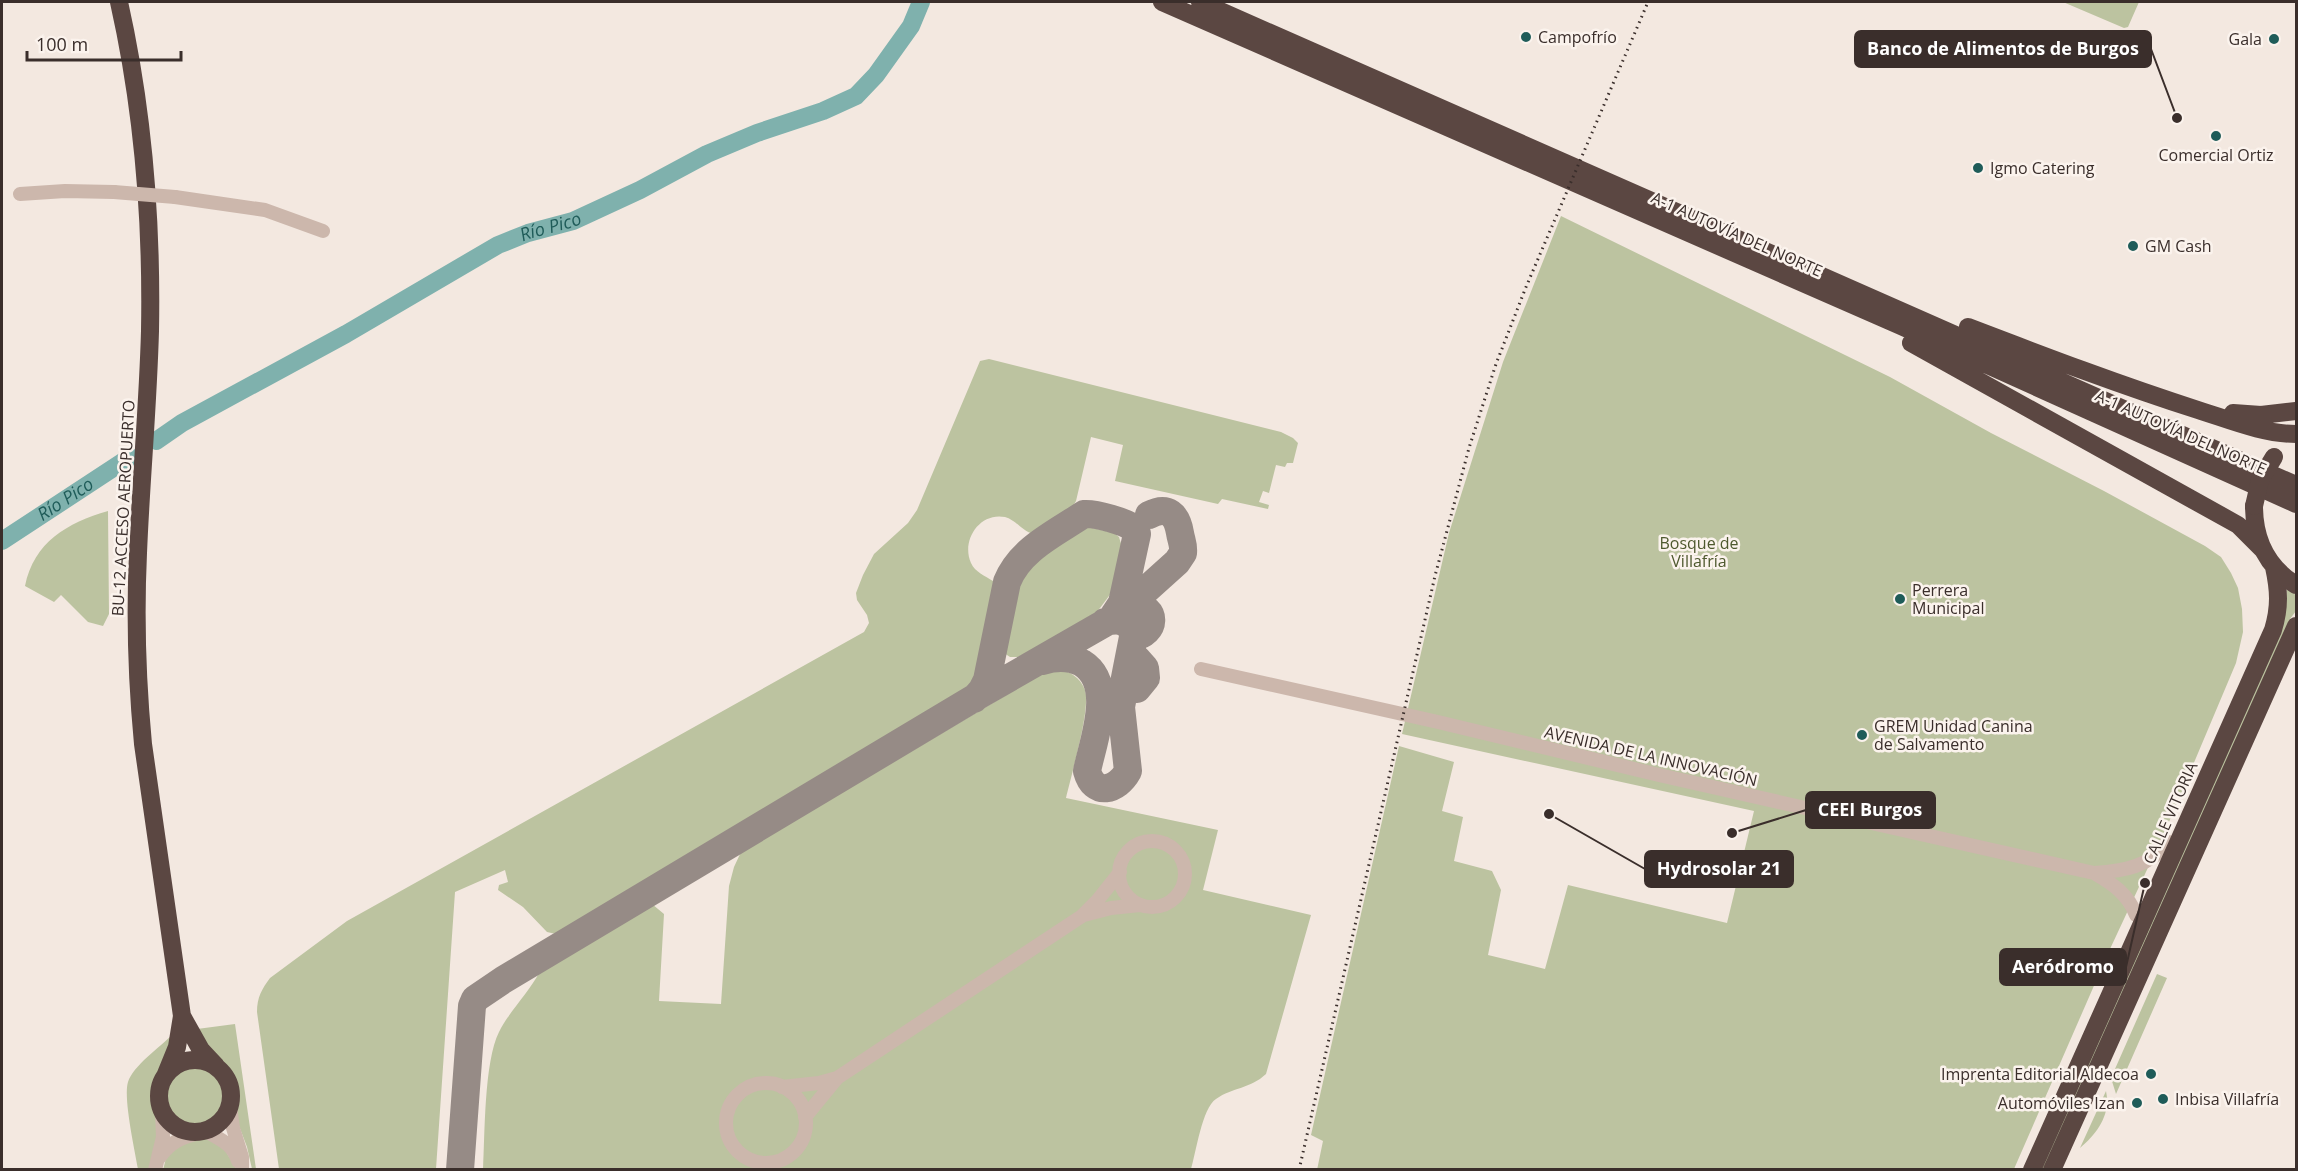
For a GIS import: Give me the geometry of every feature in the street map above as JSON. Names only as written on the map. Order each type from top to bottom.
[{"type":"highway","name":"BU-12 ACCESO AEROPUERTO","points":[[119,2],[137,108],[147,204],[149,368],[136,605],[139,698],[146,766],[182,1016],[177,1047],[166,1074]]},
{"type":"highway","name":"A-1 AUTOVÍA DEL NORTE","points":[[1161,2],[2295,499]]},
{"type":"highway","name":"A-1 AUTOVÍA DEL NORTE","points":[[1200,2],[1752,245],[2295,499]]},
{"type":"highway","points":[[1218,2],[1252,25]]},
{"type":"highway","points":[[1752,245],[1772,245],[1921,309],[2098,377],[2144,392],[2228,412],[2261,415],[2296,411]]},
{"type":"highway","points":[[1766,268],[1926,351],[2238,525],[2262,549],[2274,567],[2296,585]]},
{"type":"highway","points":[[2098,377],[2265,430],[2296,434]]},
{"type":"highway","points":[[2262,549],[2256,531],[2254,506],[2260,480],[2274,457],[2296,439]]},
{"type":"highway","name":"CALLE VITORIA","points":[[2032,1170],[2273,630],[2279,603],[2274,567]]},
{"type":"highway","points":[[2052,1170],[2296,626]]},
{"type":"highway","name":"BU-12 ACCESO AEROPUERTO","points":[[182,1016],[201,1050],[217,1067]]},
{"type":"highway","points":[[184,1061],[207,1062],[217,1067],[225,1075],[229,1085],[230,1106],[225,1117],[217,1126],[202,1132],[188,1133],[169,1123],[162,1114],[158,1094],[166,1074],[174,1066],[184,1061]]},
{"type":"street","points":[[20,194],[65,191],[175,197],[265,210],[323,231]]},
{"type":"street","name":"AVENIDA DE LA INNOVACIÓN","points":[[1201,669],[1438,722],[1659,776],[2094,873],[2114,872],[2139,866],[2156,856],[2169,842]]},
{"type":"street","points":[[805,1117],[837,1078],[1082,916],[1120,872],[1125,856],[1132,848],[1153,841],[1164,843],[1181,856],[1185,867],[1183,888],[1168,904],[1157,907],[1140,905],[1111,908],[1082,916]]},
{"type":"street","points":[[1120,872],[1122,888],[1128,897],[1140,905]]},
{"type":"street","name":"AVENIDA DE LA INNOVACIÓN","points":[[2094,873],[2114,885],[2128,898],[2136,915]]},
{"type":"street","points":[[782,1087],[819,1083],[837,1078]]},
{"type":"street","points":[[770,1083],[793,1094],[801,1104],[805,1117],[805,1130],[801,1142],[793,1153],[779,1165],[744,1163],[728,1136],[726,1122],[728,1109],[740,1094],[756,1084],[770,1083]]},
{"type":"street","points":[[230,1106],[233,1128],[242,1157],[242,1170]]},
{"type":"street","points":[[156,1165],[162,1137],[162,1114]]},
{"type":"street","points":[[156,1165],[165,1150],[179,1138],[202,1132],[220,1138],[232,1147],[242,1170]]},
{"type":"green space","points":[[2063,2],[2139,2],[2128,27],[2124,28]]},
{"type":"green space","name":"Bosque de Villafría","points":[[1561,216],[1890,377],[1991,433],[2104,491],[2205,546],[2221,557],[2231,573],[2238,588],[2242,609],[2243,632],[2236,663],[2166,829],[2110,949],[2014,1169],[1317,1170],[1323,1141],[1311,1135],[1399,746],[1454,762],[1442,811],[1463,817],[1454,861],[1492,871],[1501,890],[1488,955],[1545,969],[1568,885],[1727,923],[1754,811],[1402,734],[1449,533],[1503,362]]},
{"type":"green space","points":[[989,359],[1281,432],[1298,443],[1293,463],[1287,463],[1285,467],[1276,465],[1269,493],[1263,491],[1259,502],[1269,505],[1268,509],[1222,499],[1218,504],[1115,481],[1123,445],[1091,437],[1076,501],[1063,517],[1033,534],[1005,517],[987,519],[974,530],[968,546],[971,563],[993,581],[996,589],[976,680],[967,689],[556,934],[547,932],[523,907],[498,890],[499,885],[508,882],[505,870],[455,892],[436,1169],[279,1169],[257,1012],[260,993],[270,978],[347,921],[864,632],[869,623],[867,615],[857,600],[856,593],[863,575],[874,554],[908,523],[917,510],[980,361]]},
{"type":"green space","points":[[108,511],[109,614],[103,626],[88,622],[61,595],[54,602],[25,586],[36,557],[54,536],[66,528]]},
{"type":"green space","points":[[1084,526],[1114,533],[1119,537],[1122,547],[1112,592],[1097,612],[1030,651],[1018,657],[1010,657],[1004,653],[1003,647],[1013,596],[1023,569],[1042,551]]},
{"type":"green space","points":[[2287,589],[2296,595],[2296,611],[2290,619],[2045,1169],[2040,1170],[2285,614]]},
{"type":"green space","points":[[1056,669],[1066,671],[1077,678],[1083,685],[1086,699],[1083,726],[1066,798],[1218,830],[1203,890],[1311,915],[1266,1074],[1254,1083],[1222,1095],[1211,1104],[1203,1121],[1191,1169],[483,1170],[486,1099],[494,1045],[503,1024],[540,971],[652,904],[664,914],[659,1001],[721,1004],[729,886],[741,852],[1045,672]]},
{"type":"green space","points":[[2157,974],[2167,978],[2116,1094],[2111,1078]]},
{"type":"green space","points":[[235,1024],[256,1169],[252,1169],[247,1147],[236,1118],[237,1084],[233,1074],[211,1053],[197,1029]]},
{"type":"green space","points":[[172,1035],[170,1054],[153,1090],[159,1130],[149,1169],[138,1169],[128,1112],[128,1082],[141,1063]]},
{"type":"green space","points":[[195,1066],[212,1071],[220,1079],[225,1096],[220,1113],[212,1121],[195,1126],[178,1121],[170,1113],[165,1096],[170,1079],[178,1071]]},
{"type":"green space","points":[[2106,1091],[2107,1108],[2102,1122],[2080,1148]]},
{"type":"green space","points":[[186,1139],[219,1140],[237,1170],[163,1170],[167,1154]]},
{"type":"waterway","name":"Río Pico","points":[[156,441],[182,423],[346,334],[498,245],[528,233],[573,221],[640,190],[707,154],[757,133],[823,111],[856,96],[876,75],[911,26],[921,2]]},
{"type":"waterway","name":"Río Pico","points":[[2,541],[130,457]]},
{"type":"taxiway","points":[[460,1170],[472,1006],[475,999],[503,980],[981,694],[1117,616],[1177,562],[1183,553],[1179,527],[1174,517],[1161,511],[1149,515]]},
{"type":"taxiway","points":[[974,699],[987,680],[1007,582],[1013,570],[1040,543],[1084,514],[1111,519],[1136,530],[1122,603],[1114,615]]},
{"type":"taxiway","points":[[1117,616],[1135,607],[1147,611],[1151,620],[1147,631],[1133,637],[1123,688],[1137,689],[1146,678],[1145,668],[1137,659]]},
{"type":"taxiway","points":[[1042,661],[1057,658],[1072,659],[1082,663],[1092,672],[1098,685],[1100,714],[1087,771],[1095,785],[1100,788],[1112,787],[1128,771],[1121,707],[1134,636],[1127,624],[1123,622],[1105,622]]},
{"type":"railway","points":[[1299,1170],[1435,576],[1469,448],[1496,364],[1526,287],[1648,2]]},
{"type":"place","name":"Campofrío","points":[[1526,37]]},
{"type":"place","name":"Gala","points":[[2274,39]]},
{"type":"place","name":"Banco de Alimentos de Burgos","points":[[2177,118]]},
{"type":"place","name":"Comercial Ortiz","points":[[2216,136]]},
{"type":"place","name":"Igmo Catering","points":[[1978,168]]},
{"type":"place","name":"GM Cash","points":[[2133,246]]},
{"type":"place","name":"Perrera Municipal","points":[[1900,599]]},
{"type":"place","name":"GREM Unidad Canina de Salvamento","points":[[1862,735]]},
{"type":"place","name":"Hydrosolar 21","points":[[1549,814]]},
{"type":"place","name":"CEEI Burgos","points":[[1732,833]]},
{"type":"place","name":"Aeródromo","points":[[2145,883]]},
{"type":"place","name":"Imprenta Editorial Aldecoa","points":[[2151,1074]]},
{"type":"place","name":"Inbisa Villafría","points":[[2163,1099]]},
{"type":"place","name":"Automóviles Izan","points":[[2137,1103]]}]
